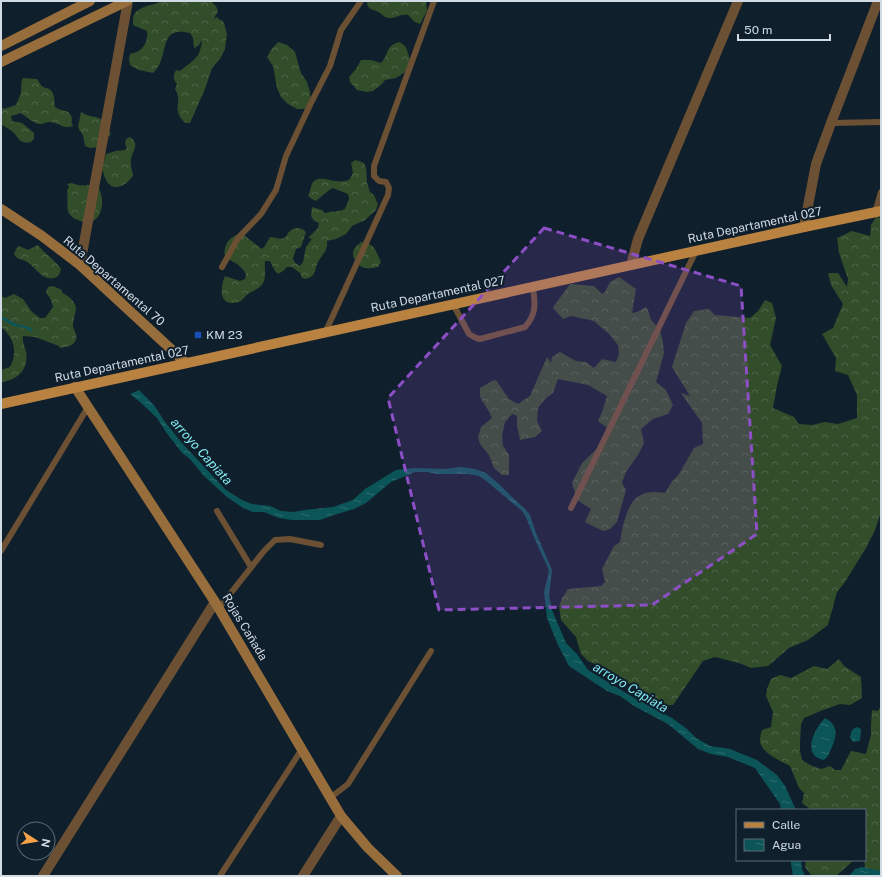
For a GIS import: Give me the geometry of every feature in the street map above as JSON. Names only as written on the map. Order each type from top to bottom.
[{"type":"main road","points":[[1,46],[90,1]]},
{"type":"main road","points":[[1,62],[127,1]]},
{"type":"main road","name":"Ruta Departamental 70","points":[[1,209],[42,236],[80,265],[186,363]]},
{"type":"main road","name":"Ruta Departamental 027","points":[[1,404],[878,212]]},
{"type":"main road","name":"Rojas Cañada","points":[[75,387],[217,605],[341,816],[368,848],[395,876]]},
{"type":"street","points":[[80,265],[127,1]]},
{"type":"street","points":[[631,265],[638,239],[738,1]]},
{"type":"street","points":[[804,227],[816,164],[878,1]]},
{"type":"street","points":[[43,876],[217,605]]},
{"type":"street","points":[[303,876],[341,816]]},
{"type":"lane","points":[[222,267],[238,238],[261,214],[276,190],[286,156],[330,66],[341,30],[360,1]]},
{"type":"lane","points":[[325,333],[388,195],[389,188],[386,182],[379,181],[374,176],[374,166],[434,1]]},
{"type":"lane","points":[[831,123],[881,122]]},
{"type":"lane","points":[[878,212],[881,192]]},
{"type":"lane","points":[[571,508],[696,251]]},
{"type":"lane","points":[[453,304],[469,334],[480,339],[525,327],[532,316],[535,305],[534,287]]},
{"type":"lane","points":[[1,551],[88,407]]},
{"type":"lane","points":[[217,511],[251,567]]},
{"type":"lane","points":[[217,605],[275,540],[290,539],[321,545]]},
{"type":"lane","points":[[330,798],[348,784],[431,651]]},
{"type":"lane","points":[[220,876],[302,749]]},
{"type":"highlighted area","points":[[544,228],[741,286],[757,534],[652,605],[439,610],[388,398]]},
{"type":"green space","points":[[162,1],[211,1],[216,6],[218,11],[214,19],[217,17],[221,21],[221,19],[224,23],[227,34],[225,49],[220,59],[212,68],[205,89],[190,123],[185,123],[178,113],[178,98],[175,89],[177,84],[174,76],[176,70],[180,71],[198,55],[203,39],[198,46],[194,48],[193,38],[190,33],[179,32],[172,34],[168,38],[162,59],[153,73],[139,70],[130,65],[130,54],[142,48],[145,44],[147,36],[147,31],[133,25],[134,15],[140,9]]},
{"type":"green space","points":[[367,1],[426,1],[427,11],[420,24],[415,22],[408,15],[386,18],[368,7]]},
{"type":"green space","points":[[278,42],[287,45],[295,52],[301,73],[307,82],[310,92],[311,103],[307,109],[297,109],[288,104],[281,97],[277,88],[273,66],[267,57]]},
{"type":"green space","points":[[399,42],[406,48],[411,63],[405,72],[396,78],[385,80],[373,91],[367,92],[357,90],[350,82],[349,77],[361,60],[371,60],[381,63],[389,48]]},
{"type":"green space","points":[[23,78],[37,79],[43,87],[49,89],[54,97],[55,107],[69,112],[72,117],[71,121],[73,126],[67,127],[49,122],[38,124],[21,113],[11,116],[12,121],[22,123],[34,133],[34,138],[31,142],[25,142],[21,141],[13,132],[2,125],[1,107],[4,109],[16,105],[21,92],[21,83]]},
{"type":"green space","points":[[81,112],[103,120],[111,134],[97,147],[90,148],[85,146],[83,135],[78,127]]},
{"type":"green space","points":[[130,137],[135,142],[131,161],[133,175],[129,181],[122,186],[112,186],[106,181],[102,169],[106,154],[125,150],[127,148],[125,144],[126,139]]},
{"type":"green space","points":[[355,160],[364,163],[370,192],[374,195],[378,204],[376,210],[365,220],[352,226],[346,234],[336,239],[327,241],[326,250],[318,262],[312,276],[305,279],[302,278],[300,273],[292,267],[287,267],[278,274],[270,261],[265,261],[265,278],[261,286],[239,302],[233,303],[225,300],[222,293],[222,284],[225,276],[240,281],[245,279],[246,274],[240,266],[227,258],[224,253],[226,245],[230,239],[240,234],[262,249],[270,237],[282,239],[292,229],[302,229],[306,232],[301,247],[296,249],[293,259],[295,263],[300,266],[303,262],[306,247],[312,239],[308,238],[318,228],[319,223],[314,221],[311,216],[312,207],[322,210],[325,213],[340,211],[345,209],[349,199],[348,194],[333,188],[316,201],[308,196],[312,184],[314,181],[319,179],[333,181],[349,180],[353,173],[351,163]]},
{"type":"green space","points":[[72,183],[82,186],[97,185],[102,199],[102,206],[97,218],[86,222],[77,220],[68,212],[67,191],[69,186],[67,184]]},
{"type":"green space","points":[[876,217],[881,218],[881,512],[875,530],[866,548],[837,592],[828,625],[808,640],[789,648],[768,666],[751,668],[739,663],[715,657],[703,661],[673,705],[661,706],[651,704],[639,697],[635,688],[609,670],[588,661],[581,654],[576,637],[561,620],[559,607],[562,598],[568,589],[601,586],[605,582],[602,569],[614,546],[620,542],[626,516],[632,503],[636,498],[647,493],[665,493],[679,474],[694,448],[703,444],[702,423],[681,393],[690,396],[672,367],[686,323],[694,311],[709,309],[715,315],[750,318],[758,311],[765,300],[772,303],[776,318],[770,345],[782,366],[773,408],[794,417],[799,424],[812,425],[825,422],[838,424],[857,418],[857,395],[848,375],[835,371],[836,358],[822,334],[833,328],[843,304],[831,285],[828,273],[838,273],[847,287],[848,279],[839,253],[837,238],[852,231],[870,236],[871,225]]},
{"type":"green space","points":[[361,242],[370,244],[374,248],[381,262],[378,267],[365,268],[356,262],[353,252],[355,247]]},
{"type":"green space","points":[[38,245],[61,269],[57,277],[50,278],[43,276],[30,264],[18,259],[14,254],[19,246],[28,250]]},
{"type":"green space","points":[[619,277],[636,289],[632,313],[646,307],[651,320],[660,330],[664,353],[656,382],[666,390],[673,405],[668,414],[653,419],[641,429],[644,443],[638,455],[626,472],[622,483],[626,490],[617,522],[610,529],[603,531],[585,522],[591,509],[577,500],[572,483],[582,463],[604,442],[610,430],[598,421],[607,396],[588,385],[558,379],[553,393],[545,399],[538,408],[537,421],[542,431],[535,437],[520,440],[517,416],[512,414],[505,422],[502,436],[503,446],[509,455],[509,475],[502,475],[494,468],[489,455],[480,444],[478,437],[481,427],[492,418],[480,397],[480,388],[496,380],[509,399],[518,404],[530,396],[547,357],[551,363],[552,357],[560,352],[576,361],[586,362],[594,368],[602,359],[616,362],[619,354],[618,345],[609,334],[594,321],[571,316],[563,319],[553,308],[570,284],[594,286],[602,294],[605,292],[610,282]]},
{"type":"green space","points":[[53,286],[62,290],[62,293],[70,298],[75,304],[76,309],[73,327],[76,340],[67,347],[60,348],[59,346],[35,337],[23,336],[26,352],[26,364],[21,373],[17,376],[1,382],[1,370],[10,367],[14,356],[14,350],[12,340],[1,327],[1,296],[5,298],[14,294],[23,299],[32,312],[40,318],[45,318],[53,307],[46,292],[48,287]]},
{"type":"green space","points":[[839,659],[844,666],[861,677],[862,698],[850,705],[840,704],[804,718],[801,724],[800,751],[802,760],[821,769],[830,766],[835,770],[841,770],[851,751],[866,754],[871,735],[872,710],[878,711],[881,705],[881,876],[866,876],[864,861],[866,861],[866,809],[810,809],[802,803],[804,793],[799,788],[790,766],[767,753],[761,745],[760,740],[762,730],[771,727],[773,712],[766,696],[771,679],[780,675],[791,678],[814,666],[827,669]]},
{"type":"green space","points":[[806,861],[853,861],[836,876],[812,876],[805,867]]},
{"type":"water","points":[[1,316],[33,330],[31,332],[25,328],[14,326],[1,319]]},
{"type":"water","points":[[139,390],[154,405],[181,442],[226,490],[242,500],[252,504],[270,506],[281,511],[294,512],[333,507],[353,500],[365,489],[396,470],[415,468],[445,469],[461,467],[475,469],[486,473],[530,515],[552,570],[549,596],[552,610],[566,643],[577,654],[588,670],[636,699],[672,718],[696,738],[710,746],[730,749],[757,760],[777,775],[785,786],[796,809],[781,809],[780,804],[755,768],[728,757],[711,754],[698,749],[668,724],[634,706],[620,696],[607,691],[569,666],[558,645],[547,618],[544,592],[549,571],[526,517],[521,510],[479,476],[468,474],[415,472],[391,482],[366,503],[354,509],[320,520],[292,520],[279,518],[264,512],[253,512],[243,508],[227,497],[204,476],[189,458],[182,453],[157,418],[130,394]]},
{"type":"water","points":[[825,718],[833,724],[836,732],[833,745],[829,754],[824,760],[817,757],[811,748],[814,735]]},
{"type":"water","points":[[857,727],[861,729],[860,741],[853,742],[850,737],[852,730]]},
{"type":"water","points":[[791,861],[801,861],[805,876],[793,876]]},
{"type":"water","points":[[862,867],[881,871],[881,876],[849,876],[855,869]]},
{"type":"place","name":"KM 23","points":[[198,335]]},
{"type":"water label","name":"arroyo Capiata","points":[[202,451]]},
{"type":"water label","name":"arroyo Capiata","points":[[631,687]]}]
